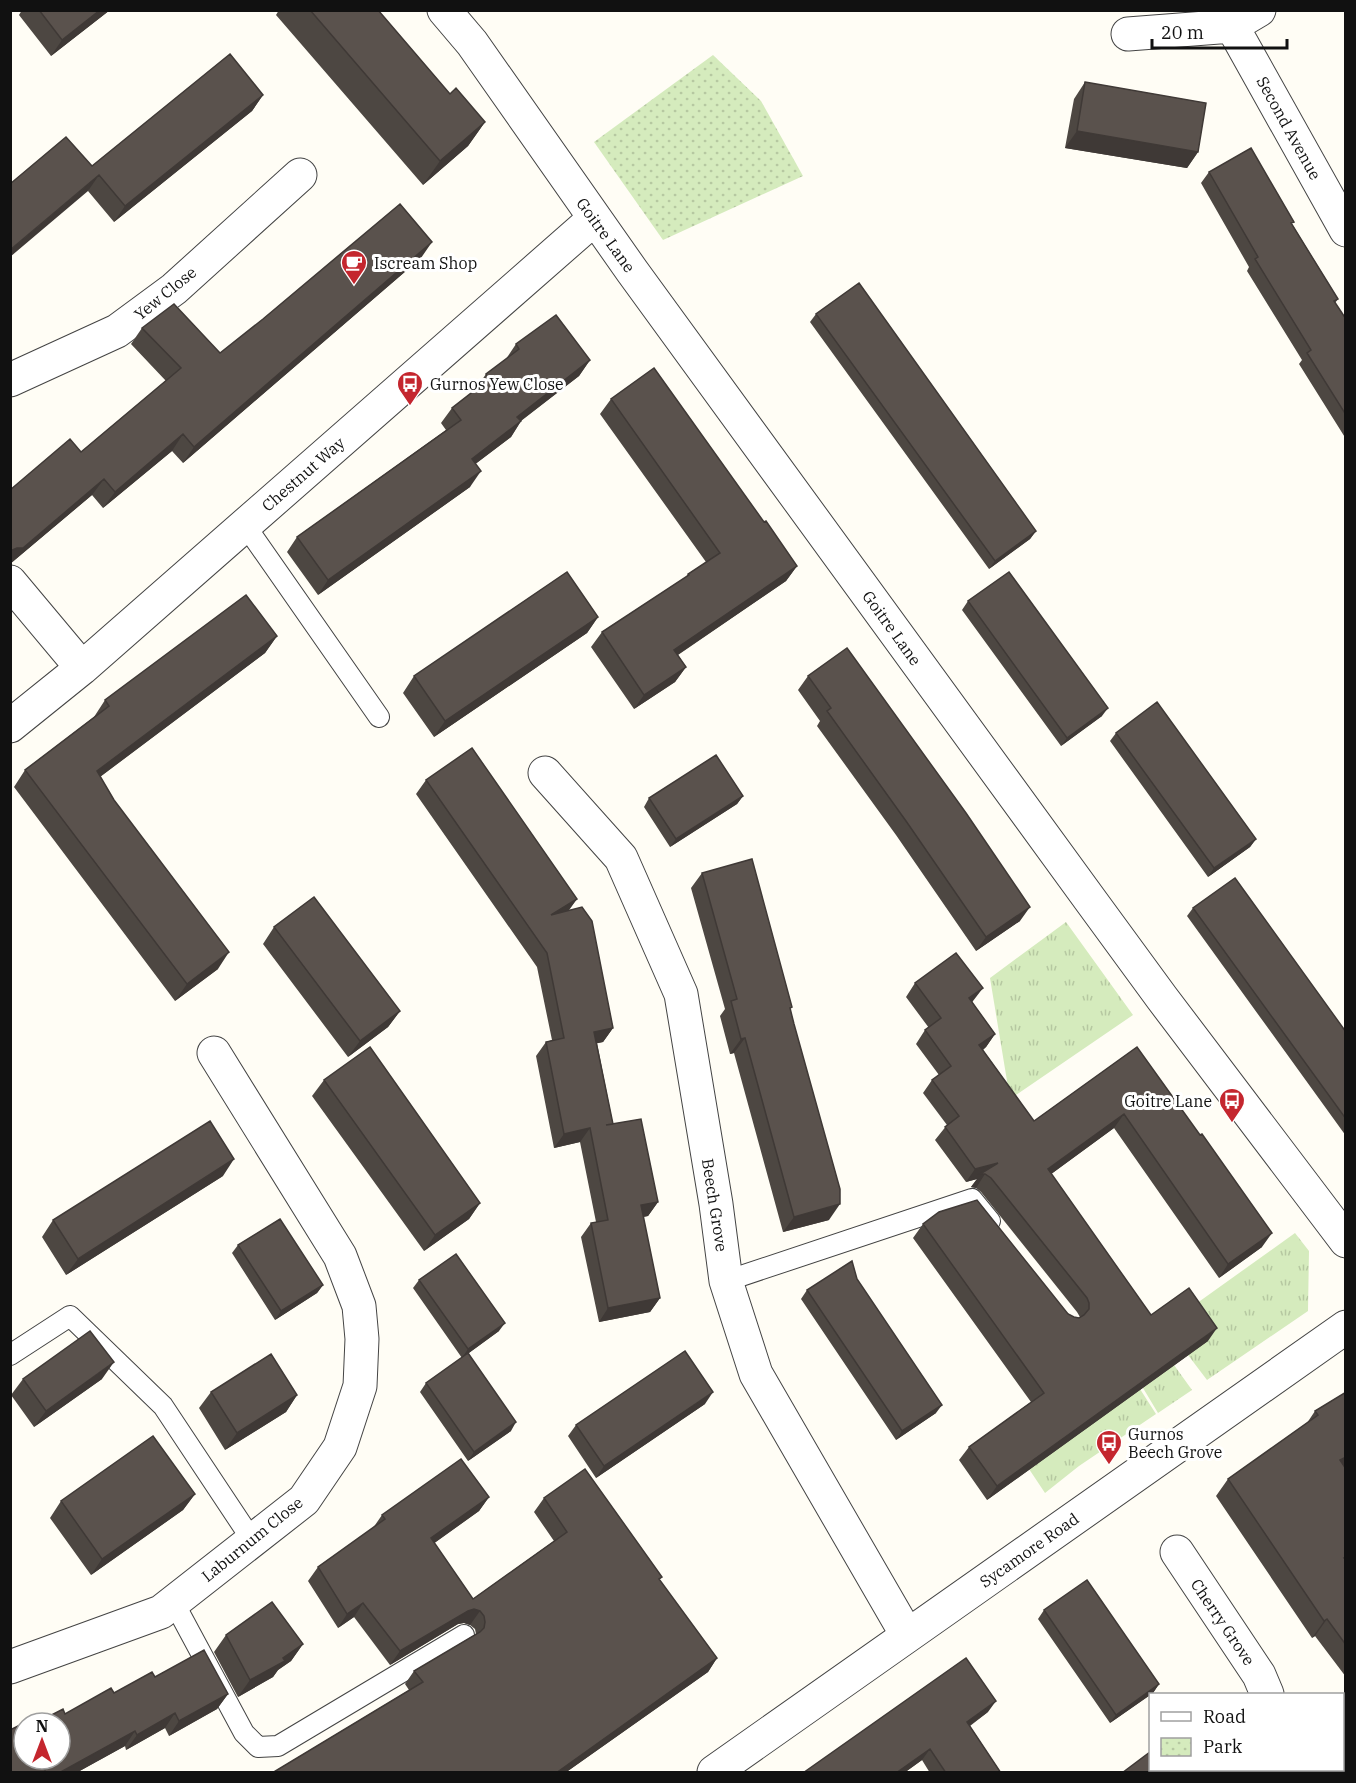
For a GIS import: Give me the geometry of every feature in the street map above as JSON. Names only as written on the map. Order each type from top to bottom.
[{"type":"street","name":"Goitre Lane","points":[[444,10],[472,43],[594,219],[1162,998],[1346,1241]]},
{"type":"street","points":[[1128,34],[1245,18]]},
{"type":"street","name":"Second Avenue","points":[[1245,18],[1346,230]]},
{"type":"street","name":"Yew Close","points":[[10,380],[117,331],[174,289],[300,175]]},
{"type":"street","name":"Chestnut Way","points":[[10,726],[82,668],[594,219]]},
{"type":"street","points":[[10,582],[82,668]]},
{"type":"street","name":"Beech Grove","points":[[545,773],[621,858],[681,994],[716,1204],[726,1281],[756,1374],[907,1635]]},
{"type":"street","name":"Laburnum Close","points":[[10,1667],[161,1612],[304,1500],[340,1447],[360,1386],[362,1340],[359,1306],[340,1256],[214,1053]]},
{"type":"street","name":"Sycamore Road","points":[[714,1773],[1346,1327]]},
{"type":"street","name":"Cherry Grove","points":[[1177,1552],[1258,1675],[1266,1693]]},
{"type":"lane","points":[[245,525],[379,717]]},
{"type":"lane","points":[[726,1281],[972,1199],[1002,1236]]},
{"type":"lane","points":[[10,1355],[70,1316],[163,1406],[252,1540]]},
{"type":"lane","points":[[173,1601],[244,1733],[258,1747],[278,1746],[464,1635]]},
{"type":"green space","points":[[713,55],[761,101],[803,176],[663,240],[594,142]]},
{"type":"green space","points":[[1066,922],[1133,1015],[1010,1099],[990,978]]},
{"type":"green space","points":[[1295,1233],[1309,1251],[1308,1311],[1207,1380],[1188,1355],[1186,1311]]},
{"type":"green space","points":[[1174,1365],[1192,1390],[1158,1413],[1143,1388]]},
{"type":"green space","points":[[1140,1389],[1156,1414],[1079,1466],[1045,1493],[1029,1469]]},
{"type":"building","points":[[39,10],[100,10],[62,40]]},
{"type":"building","points":[[310,10],[378,10],[450,94],[456,88],[485,122],[440,161]]},
{"type":"building","points":[[230,54],[263,95],[125,206],[99,175],[10,250],[10,184],[66,137],[92,166]]},
{"type":"building","points":[[1085,82],[1206,103],[1198,152],[1077,131]]},
{"type":"building","points":[[1251,148],[1294,222],[1291,223],[1338,299],[1334,301],[1346,319],[1346,415],[1307,353],[1311,350],[1255,259],[1258,257],[1209,172]]},
{"type":"building","points":[[400,204],[432,242],[194,447],[183,434],[115,492],[104,479],[23,548],[10,551],[10,490],[70,439],[81,452],[181,368],[142,328],[174,304],[220,353]]},
{"type":"building","points":[[859,283],[1036,531],[995,561],[816,314]]},
{"type":"building","points":[[556,315],[590,360],[517,417],[521,421],[472,459],[481,471],[328,580],[297,537],[461,420],[452,408],[489,379],[486,374],[519,349],[516,344]]},
{"type":"building","points":[[654,368],[797,566],[674,650],[686,667],[644,695],[602,632],[720,553],[611,399]]},
{"type":"building","points":[[567,572],[598,617],[445,721],[414,676]]},
{"type":"building","points":[[1009,572],[1108,708],[1067,738],[968,601]]},
{"type":"building","points":[[246,595],[277,636],[97,771],[114,800],[229,952],[187,984],[25,770],[109,706],[105,700]]},
{"type":"building","points":[[847,648],[966,813],[1030,907],[986,937],[827,711],[831,708],[808,676]]},
{"type":"building","points":[[1157,702],[1256,839],[1214,868],[1116,733]]},
{"type":"building","points":[[472,748],[577,899],[551,915],[582,907],[592,921],[613,1028],[594,1032],[613,1124],[641,1119],[658,1202],[641,1205],[660,1298],[608,1308],[591,1223],[608,1220],[590,1128],[564,1134],[546,1042],[564,1038],[547,953],[426,780]]},
{"type":"building","points":[[716,755],[743,796],[676,839],[649,798]]},
{"type":"building","points":[[752,859],[792,1007],[790,1008],[794,1024],[840,1189],[840,1204],[794,1217],[745,1038],[741,1039],[731,1001],[737,999],[702,873]]},
{"type":"building","points":[[1235,878],[1346,1032],[1346,1119],[1193,908]]},
{"type":"building","points":[[314,897],[400,1011],[360,1041],[274,927]]},
{"type":"building","points":[[956,953],[983,988],[969,998],[995,1034],[979,1045],[1034,1121],[1137,1047],[1272,1233],[1228,1264],[1124,1114],[1048,1169],[1151,1315],[1189,1288],[1217,1328],[997,1486],[969,1447],[1044,1393],[923,1224],[939,1212],[977,1200],[1068,1314],[1079,1318],[1089,1309],[1089,1303],[991,1178],[980,1174],[998,1163],[975,1169],[945,1127],[959,1116],[932,1080],[951,1066],[925,1030],[941,1018],[915,983]]},
{"type":"building","points":[[370,1047],[480,1203],[435,1235],[324,1080]]},
{"type":"building","points":[[210,1121],[234,1159],[78,1259],[53,1220]]},
{"type":"building","points":[[280,1219],[323,1285],[281,1311],[238,1245]]},
{"type":"building","points":[[456,1254],[505,1323],[468,1349],[419,1280]]},
{"type":"building","points":[[852,1261],[857,1279],[942,1405],[902,1431],[807,1290]]},
{"type":"building","points":[[90,1331],[114,1362],[46,1411],[23,1379]]},
{"type":"building","points":[[685,1351],[713,1392],[604,1466],[576,1425]]},
{"type":"building","points":[[468,1353],[516,1422],[474,1452],[426,1383]]},
{"type":"building","points":[[271,1354],[297,1395],[237,1433],[211,1392]]},
{"type":"building","points":[[1346,1392],[1346,1457],[1340,1460],[1346,1469],[1346,1557],[1344,1558],[1346,1560],[1346,1645],[1327,1619],[1324,1621],[1228,1479],[1318,1415],[1315,1411]]},
{"type":"building","points":[[153,1436],[195,1494],[102,1559],[61,1501]]},
{"type":"building","points":[[461,1459],[489,1497],[431,1538],[473,1599],[567,1532],[544,1498],[585,1469],[662,1577],[659,1579],[717,1658],[556,1773],[272,1773],[423,1682],[414,1671],[484,1628],[484,1616],[480,1611],[474,1609],[400,1651],[363,1603],[347,1614],[318,1567],[385,1519],[382,1515]]},
{"type":"building","points":[[1087,1580],[1159,1684],[1116,1715],[1044,1610]]},
{"type":"building","points":[[272,1602],[303,1644],[283,1658],[285,1661],[250,1680],[226,1635]]},
{"type":"building","points":[[204,1650],[228,1694],[179,1721],[175,1713],[137,1735],[135,1731],[72,1766],[70,1711],[111,1688],[114,1693],[152,1672],[155,1677]]},
{"type":"building","points":[[966,1658],[996,1701],[967,1722],[1001,1773],[946,1773],[930,1749],[896,1773],[803,1773]]},
{"type":"building","points":[[12,1729],[12,1771],[45,1771],[42,1773],[10,1773],[10,1730]]},
{"type":"building","points":[[1149,1753],[1149,1771],[1170,1771],[1171,1773],[1122,1773]]},
{"type":"building","points":[[45,1771],[63,1771],[59,1773],[46,1773]]},
{"type":"place","name":"Iscream Shop","points":[[354,286]]},
{"type":"place","name":"Gurnos Yew Close","points":[[410,407]]},
{"type":"place","name":"Goitre Lane","points":[[1232,1124]]},
{"type":"place","name":"Gurnos Beech Grove","points":[[1109,1466]]}]
